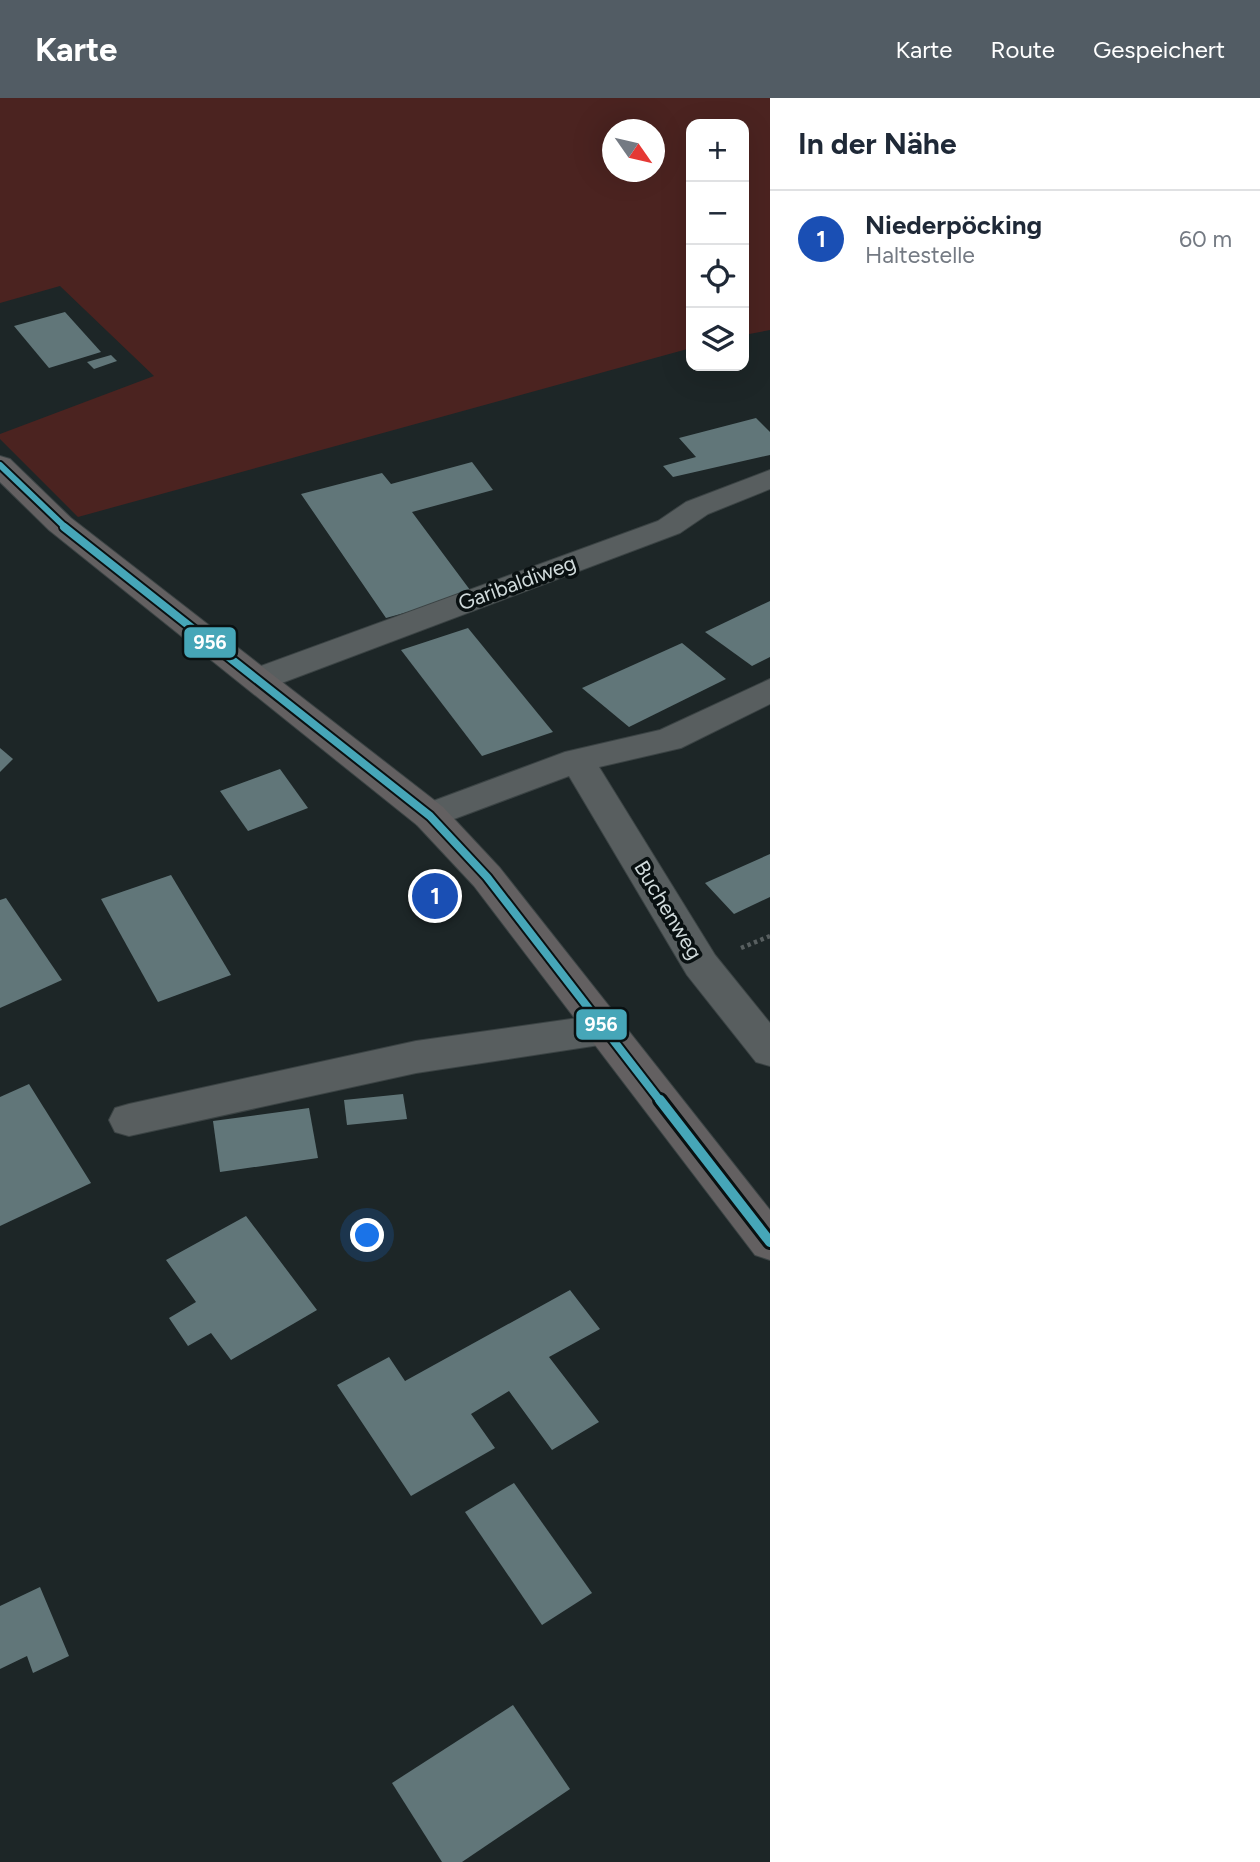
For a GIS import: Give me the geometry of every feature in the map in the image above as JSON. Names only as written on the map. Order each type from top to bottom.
[{"type":"main road","points":[[0,465],[60,524],[153,600],[259,679],[430,816],[487,877],[770,1242]]},
{"type":"street","name":"Garibaldiweg","points":[[259,679],[669,527],[697,508],[770,479]]},
{"type":"street","points":[[430,816],[577,760],[668,740],[770,690]]},
{"type":"street","name":"Buchenweg","points":[[577,760],[701,965],[770,1051]]},
{"type":"street","points":[[129,1120],[416,1057],[606,1028]]},
{"type":"shaded area","points":[[0,98],[770,98],[770,330],[749,334],[749,119],[686,119],[686,349],[78,517],[0,439],[0,434],[154,376],[60,286],[0,303]]},
{"type":"building","points":[[65,312],[101,352],[49,368],[14,326]]},
{"type":"building","points":[[111,355],[117,361],[94,369],[87,362]]},
{"type":"building","points":[[756,418],[770,432],[770,455],[673,477],[663,466],[696,457],[679,438]]},
{"type":"building","points":[[472,462],[493,490],[412,512],[473,594],[386,618],[301,494],[382,473],[391,484]]},
{"type":"building","points":[[770,601],[770,657],[752,666],[705,632]]},
{"type":"building","points":[[468,628],[553,732],[482,756],[401,650]]},
{"type":"building","points":[[682,643],[726,679],[629,727],[582,688]]},
{"type":"building","points":[[0,748],[13,759],[0,772]]},
{"type":"building","points":[[280,769],[308,808],[248,831],[220,791]]},
{"type":"building","points":[[770,854],[770,897],[734,914],[705,883]]},
{"type":"building","points":[[171,875],[231,975],[158,1002],[101,899]]},
{"type":"building","points":[[6,898],[62,980],[0,1008],[0,900]]},
{"type":"building","points":[[29,1084],[91,1183],[0,1226],[0,1097]]},
{"type":"building","points":[[403,1094],[407,1119],[347,1125],[344,1100]]},
{"type":"building","points":[[309,1108],[318,1158],[220,1172],[213,1121]]},
{"type":"building","points":[[246,1216],[317,1310],[231,1360],[211,1333],[188,1346],[169,1318],[196,1302],[166,1260]]},
{"type":"building","points":[[570,1290],[600,1329],[549,1357],[599,1422],[552,1450],[509,1391],[471,1414],[495,1448],[411,1496],[337,1385],[389,1357],[405,1381]]},
{"type":"building","points":[[514,1483],[592,1593],[542,1625],[465,1512]]},
{"type":"building","points":[[40,1587],[69,1656],[33,1673],[27,1656],[0,1669],[0,1606]]},
{"type":"building","points":[[513,1705],[570,1789],[462,1862],[442,1862],[392,1783]]},
{"type":"transit line","name":"956","points":[[0,465],[60,524],[430,816],[487,877],[770,1242]]},
{"type":"place","name":"Niederpöcking","points":[[435,896]]}]
